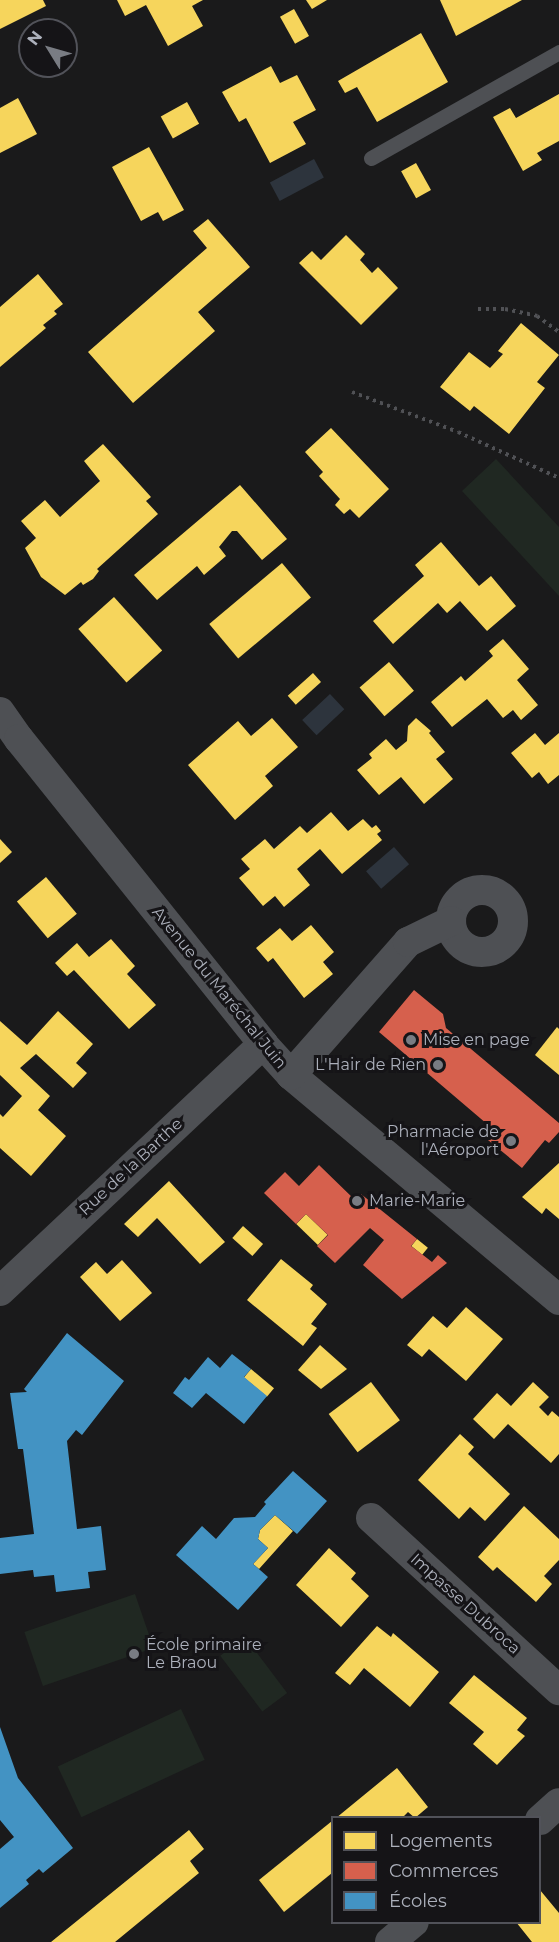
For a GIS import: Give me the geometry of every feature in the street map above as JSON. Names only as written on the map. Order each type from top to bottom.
[{"type":"street","name":"Avenue du Maréchal Juin","points":[[0,712],[9,745],[262,1044],[291,1075],[559,1300]]},
{"type":"street","points":[[291,1075],[408,942],[451,921]]},
{"type":"street","name":"Rue de la Barthe","points":[[0,1291],[262,1044]]},
{"type":"street","name":"Impasse Dubroca","points":[[371,1518],[559,1690]]},
{"type":"street","points":[[541,1819],[559,1803]]},
{"type":"street","points":[[390,1942],[413,1924]]},
{"type":"lane","points":[[371,158],[559,52]]},
{"type":"path","points":[[478,309],[505,309],[537,316],[559,332]]},
{"type":"path","points":[[352,392],[458,432],[559,478]]},
{"type":"shaded area","points":[[314,159],[324,178],[280,201],[270,182]]},
{"type":"shaded area","points":[[496,459],[559,527],[559,596],[462,491]]},
{"type":"shaded area","points":[[330,694],[344,709],[317,735],[302,720]]},
{"type":"shaded area","points":[[394,847],[409,864],[381,889],[366,871]]},
{"type":"shaded area","points":[[135,1594],[154,1648],[43,1686],[24,1632]]},
{"type":"shaded area","points":[[245,1637],[287,1693],[262,1712],[220,1656]]},
{"type":"shaded area","points":[[181,1709],[205,1760],[81,1817],[58,1766]]},
{"type":"building: Logements","points":[[0,0],[43,0],[46,6],[0,29]]},
{"type":"building: Logements","points":[[117,0],[203,0],[192,6],[203,26],[168,46],[146,5],[125,16]]},
{"type":"building: Logements","points":[[306,0],[327,0],[312,9]]},
{"type":"building: Logements","points":[[440,0],[522,0],[456,36]]},
{"type":"building: Logements","points":[[294,9],[309,36],[295,44],[280,17]]},
{"type":"building: Logements","points":[[421,33],[448,82],[377,122],[357,87],[345,93],[338,81]]},
{"type":"building: Logements","points":[[271,66],[280,83],[297,75],[316,110],[293,122],[306,144],[270,163],[246,118],[239,122],[222,92]]},
{"type":"building: Logements","points":[[559,94],[559,141],[537,153],[542,160],[523,171],[493,117],[510,108],[516,118]]},
{"type":"building: Logements","points":[[18,98],[37,134],[0,153],[0,108]]},
{"type":"building: Logements","points":[[187,102],[199,124],[173,138],[161,117]]},
{"type":"building: Logements","points":[[149,147],[184,210],[163,221],[158,212],[141,221],[112,167]]},
{"type":"building: Logements","points":[[416,163],[431,190],[416,198],[401,171]]},
{"type":"building: Logements","points":[[208,219],[250,267],[198,312],[215,331],[133,403],[88,352],[207,248],[193,231]]},
{"type":"building: Logements","points":[[346,235],[365,254],[360,260],[372,273],[378,267],[398,288],[361,325],[299,263],[312,251],[321,260]]},
{"type":"building: Logements","points":[[38,274],[63,304],[54,311],[57,314],[43,325],[46,328],[0,367],[0,307]]},
{"type":"building: Logements","points":[[521,323],[559,355],[537,382],[545,388],[509,434],[474,406],[470,411],[440,387],[469,352],[490,368],[503,354],[498,351]]},
{"type":"building: Logements","points":[[331,428],[389,489],[359,518],[350,509],[344,514],[335,505],[340,499],[319,476],[323,472],[305,452]]},
{"type":"building: Logements","points":[[103,444],[151,497],[146,501],[158,514],[97,569],[99,571],[93,579],[83,585],[81,582],[65,595],[41,577],[25,548],[36,538],[21,521],[45,500],[60,517],[100,481],[84,461]]},
{"type":"building: Logements","points":[[240,485],[287,539],[262,560],[237,531],[232,531],[219,547],[226,556],[204,575],[197,566],[157,600],[134,575]]},
{"type":"building: Logements","points":[[441,542],[479,586],[491,576],[516,606],[487,631],[460,601],[447,613],[438,603],[393,644],[373,621],[424,576],[415,565]]},
{"type":"building: Logements","points":[[282,563],[311,597],[238,659],[209,624]]},
{"type":"building: Logements","points":[[114,597],[162,651],[127,683],[78,629]]},
{"type":"building: Logements","points":[[503,639],[529,669],[517,680],[538,705],[521,720],[513,710],[503,718],[487,699],[452,727],[431,702],[461,676],[465,681],[493,656],[489,651]]},
{"type":"building: Logements","points":[[389,662],[414,691],[384,716],[360,688]]},
{"type":"building: Logements","points":[[313,673],[321,682],[296,705],[288,696]]},
{"type":"building: Logements","points":[[272,718],[298,747],[265,776],[273,786],[235,820],[188,765],[238,721],[251,736]]},
{"type":"building: Logements","points":[[416,718],[431,731],[429,733],[445,752],[436,759],[453,779],[424,804],[401,777],[379,795],[357,770],[372,758],[369,754],[386,739],[396,750],[407,741],[408,726]]},
{"type":"building: Logements","points":[[535,733],[545,745],[559,733],[559,775],[548,784],[539,772],[532,778],[511,753]]},
{"type":"building: Logements","points":[[331,812],[348,831],[363,819],[372,828],[376,825],[381,831],[377,834],[382,840],[342,874],[320,849],[297,869],[310,885],[284,907],[275,896],[263,906],[239,878],[250,869],[241,859],[265,839],[274,849],[300,826],[307,833]]},
{"type":"building: Logements","points":[[0,839],[12,852],[0,863]]},
{"type":"building: Logements","points":[[46,877],[77,914],[48,938],[17,901]]},
{"type":"building: Logements","points":[[311,925],[334,952],[323,962],[333,974],[304,998],[273,958],[268,962],[256,948],[280,928],[292,941]]},
{"type":"building: Logements","points":[[111,939],[135,966],[127,974],[156,1005],[129,1029],[74,970],[67,976],[55,963],[77,943],[89,957]]},
{"type":"building: Logements","points":[[58,1011],[93,1044],[76,1063],[87,1073],[73,1088],[36,1054],[20,1068],[50,1096],[38,1110],[66,1136],[31,1176],[0,1148],[0,1114],[3,1117],[22,1096],[0,1075],[0,1021],[27,1045]]},
{"type":"building: Logements","points":[[557,1027],[559,1029],[559,1075],[535,1055]]},
{"type":"building: Logements","points":[[559,1163],[559,1219],[546,1208],[542,1214],[522,1197]]},
{"type":"building: Logements","points":[[169,1181],[225,1242],[200,1264],[157,1218],[138,1237],[124,1224]]},
{"type":"building: Logements","points":[[306,1214],[328,1235],[318,1245],[296,1224]]},
{"type":"building: Logements","points":[[243,1226],[263,1244],[252,1256],[232,1238]]},
{"type":"building: Logements","points":[[417,1239],[428,1248],[422,1255],[411,1246]]},
{"type":"building: Logements","points":[[281,1259],[313,1285],[310,1289],[327,1304],[311,1324],[317,1328],[303,1346],[247,1300]]},
{"type":"building: Logements","points":[[122,1260],[152,1293],[120,1321],[80,1277],[96,1262],[107,1274]]},
{"type":"building: Logements","points":[[466,1307],[503,1339],[466,1381],[429,1349],[422,1357],[407,1345],[433,1316],[447,1328]]},
{"type":"building: Logements","points":[[320,1345],[347,1369],[321,1389],[298,1370]]},
{"type":"building: Logements","points":[[251,1369],[274,1388],[267,1397],[244,1377]]},
{"type":"building: Logements","points":[[371,1382],[400,1420],[358,1452],[329,1414]]},
{"type":"building: Logements","points":[[533,1382],[549,1397],[539,1407],[548,1416],[552,1411],[559,1417],[559,1454],[551,1463],[508,1424],[494,1439],[473,1419],[497,1393],[511,1406]]},
{"type":"building: Logements","points":[[460,1434],[474,1447],[468,1454],[510,1494],[485,1521],[470,1507],[459,1519],[418,1480]]},
{"type":"building: Logements","points":[[524,1506],[559,1539],[559,1560],[544,1576],[552,1584],[536,1602],[497,1567],[493,1571],[478,1557]]},
{"type":"building: Logements","points":[[275,1515],[293,1531],[259,1569],[253,1564],[268,1548],[258,1539],[260,1530]]},
{"type":"building: Logements","points":[[329,1548],[356,1573],[351,1579],[369,1596],[341,1627],[296,1585]]},
{"type":"building: Logements","points":[[377,1626],[391,1637],[393,1633],[439,1672],[410,1707],[364,1668],[350,1685],[335,1673]]},
{"type":"building: Logements","points":[[474,1675],[527,1718],[517,1730],[525,1736],[497,1765],[473,1744],[484,1732],[449,1703]]},
{"type":"building: Logements","points":[[397,1768],[428,1807],[417,1816],[413,1816],[408,1812],[404,1816],[338,1816]]},
{"type":"building: Logements","points":[[331,1822],[331,1874],[284,1912],[259,1880]]},
{"type":"building: Logements","points":[[189,1830],[204,1849],[190,1861],[199,1873],[115,1942],[51,1942]]},
{"type":"building: Logements","points":[[541,1891],[559,1913],[559,1942],[532,1942],[518,1924],[541,1924]]},
{"type":"building: Commerces","points":[[414,990],[443,1014],[446,1028],[559,1123],[559,1132],[549,1143],[545,1140],[522,1168],[488,1140],[487,1124],[379,1032]]},
{"type":"building: Commerces","points":[[319,1165],[355,1200],[361,1194],[417,1239],[411,1246],[432,1262],[438,1255],[447,1263],[402,1299],[363,1265],[384,1240],[370,1228],[335,1263],[317,1246],[328,1235],[306,1214],[296,1224],[264,1193],[285,1172],[299,1186]]},
{"type":"building: Écoles","points":[[67,1333],[124,1381],[82,1435],[76,1430],[67,1441],[77,1529],[101,1526],[106,1570],[88,1572],[90,1588],[56,1592],[54,1575],[34,1577],[33,1570],[0,1574],[0,1538],[34,1534],[23,1449],[18,1449],[10,1393],[27,1392],[24,1389]]},
{"type":"building: Écoles","points":[[232,1354],[251,1369],[244,1377],[267,1396],[244,1424],[206,1393],[192,1408],[173,1393],[185,1377],[189,1380],[208,1357],[220,1368]]},
{"type":"building: Écoles","points":[[293,1471],[327,1501],[297,1534],[275,1515],[260,1530],[258,1539],[268,1548],[253,1564],[268,1577],[238,1610],[176,1555],[202,1526],[216,1539],[234,1518],[255,1517],[266,1504],[264,1502]]},
{"type":"building: Écoles","points":[[0,1727],[18,1778],[73,1848],[43,1873],[39,1869],[26,1880],[29,1884],[0,1908],[0,1849],[14,1837],[0,1820]]},
{"type":"place","name":"Mise en page","points":[[411,1040]]},
{"type":"place","name":"L'Hair de Rien","points":[[438,1065]]},
{"type":"place","name":"Pharmacie de l'Aéroport","points":[[511,1141]]},
{"type":"place","name":"Marie-Marie","points":[[357,1201]]},
{"type":"place","name":"École primaire Le Braou","points":[[134,1654]]}]
